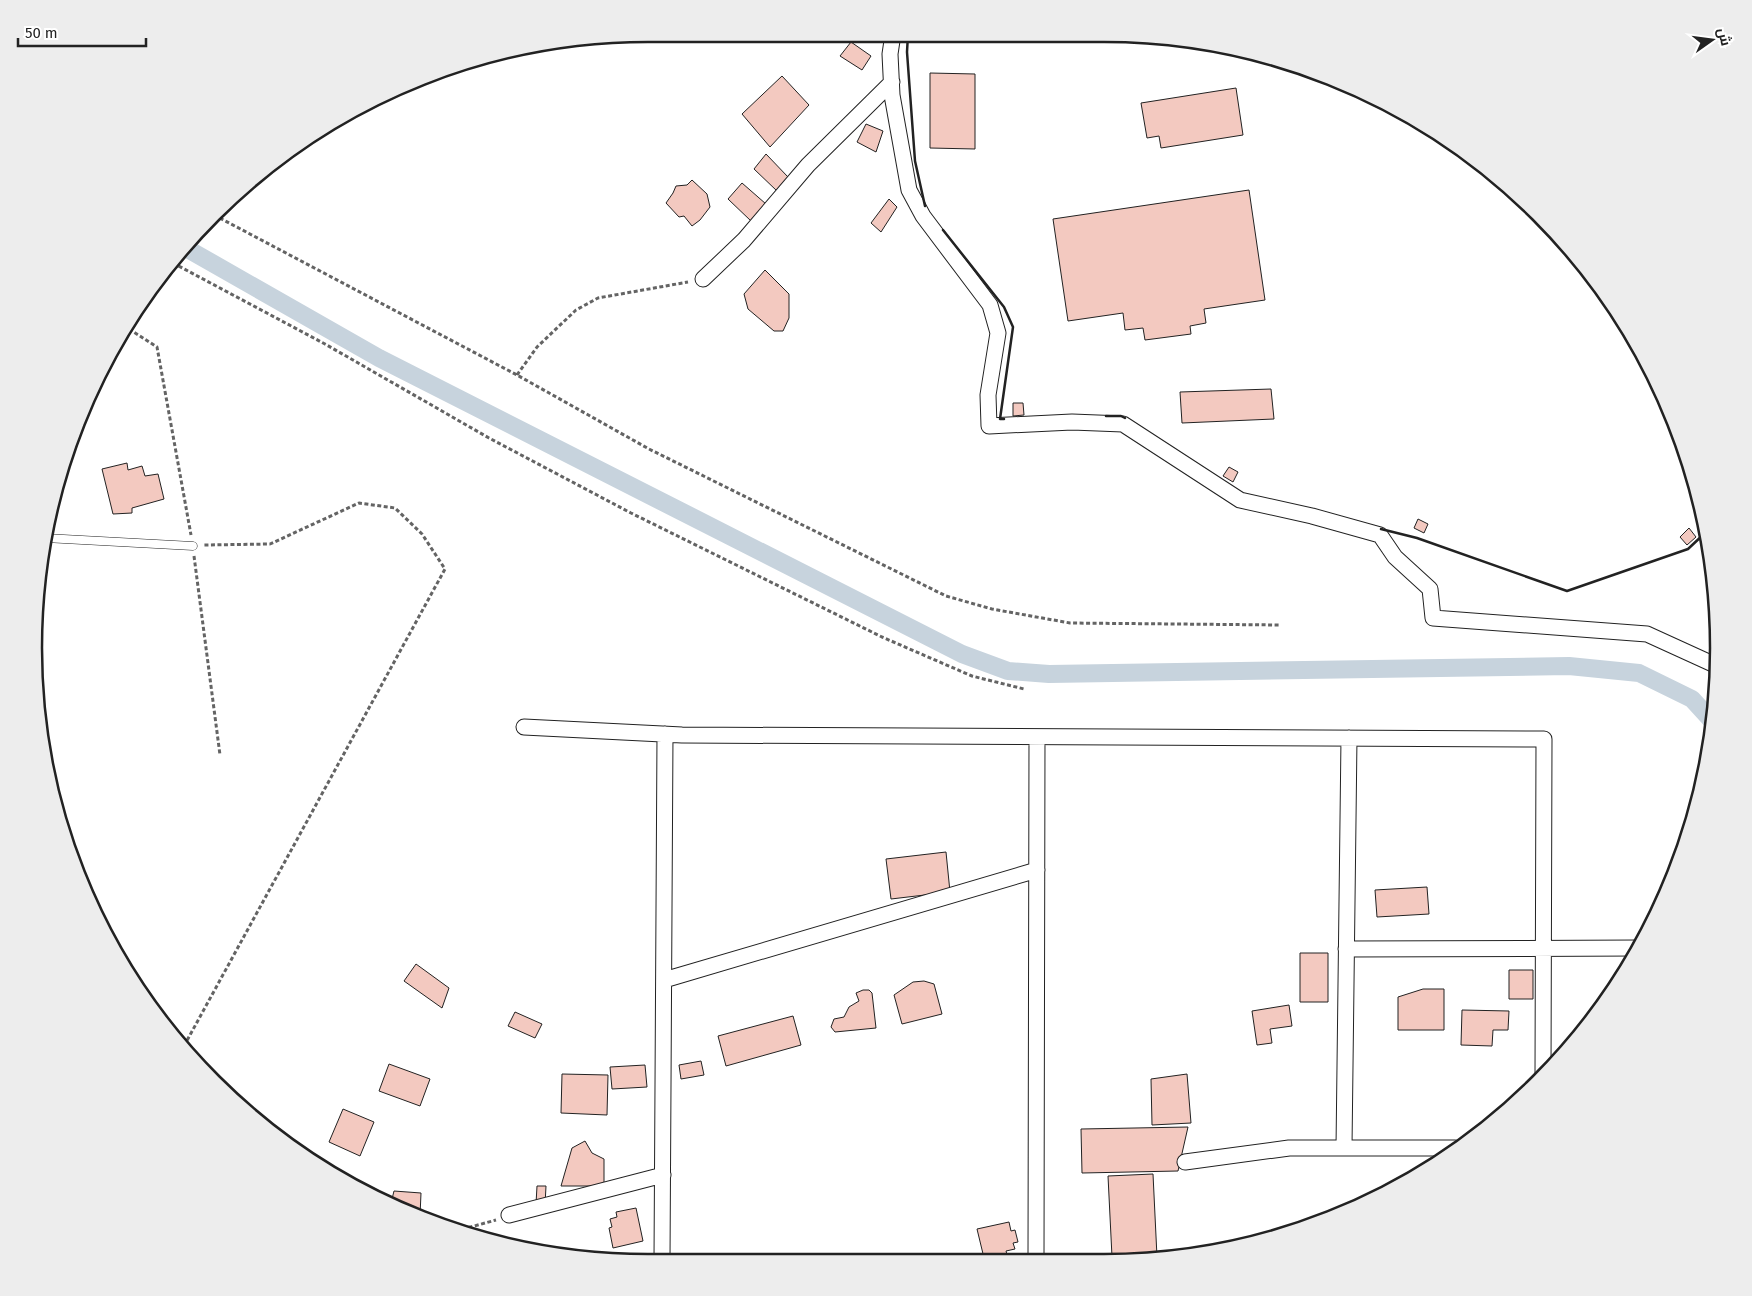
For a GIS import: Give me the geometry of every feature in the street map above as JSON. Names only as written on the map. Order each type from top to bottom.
[{"type":"street","points":[[892,42],[890,54],[892,82],[910,190],[923,216],[990,305],[998,332],[988,395],[990,426],[1072,422],[1123,424],[1240,500],[1312,516],[1380,535],[1395,557],[1430,589],[1433,618],[1648,634],[1709,662]]},
{"type":"street","points":[[703,279],[744,240],[808,165],[892,82]]},
{"type":"street","points":[[524,727],[665,734],[1544,740],[1543,1064]]},
{"type":"street","points":[[662,1254],[665,734]]},
{"type":"street","points":[[1036,1254],[1037,737]]},
{"type":"street","points":[[1344,1148],[1349,738]]},
{"type":"street","points":[[664,980],[1037,870]]},
{"type":"street","points":[[1346,949],[1630,948]]},
{"type":"street","points":[[1185,1162],[1289,1148],[1444,1148]]},
{"type":"street","points":[[508,1215],[663,1175]]},
{"type":"lane","points":[[53,538],[193,546]]},
{"type":"path","points":[[221,219],[517,375],[649,449],[946,596],[992,609],[1070,623],[1281,625]]},
{"type":"path","points":[[179,266],[324,344],[489,438],[631,513],[882,638],[972,676],[1024,689]]},
{"type":"path","points":[[517,375],[537,348],[576,310],[598,298],[703,279]]},
{"type":"path","points":[[187,1040],[445,569],[422,534],[395,508],[359,503],[270,544],[193,546]]},
{"type":"path","points":[[471,1227],[508,1215]]},
{"type":"building","points":[[851,42],[871,56],[862,70],[840,56]]},
{"type":"building","points":[[930,73],[975,74],[975,149],[930,148]]},
{"type":"building","points":[[782,76],[809,105],[770,147],[742,114]]},
{"type":"building","points":[[1236,88],[1243,135],[1161,148],[1159,136],[1147,138],[1141,103]]},
{"type":"building","points":[[866,124],[883,131],[876,152],[857,142]]},
{"type":"building","points":[[766,154],[788,177],[777,191],[754,169]]},
{"type":"building","points":[[692,180],[707,194],[710,207],[700,220],[692,226],[684,216],[679,217],[666,203],[676,186],[687,185]]},
{"type":"building","points":[[742,183],[766,204],[751,221],[728,199]]},
{"type":"building","points":[[1249,190],[1265,300],[1204,309],[1206,323],[1190,326],[1191,334],[1145,340],[1143,328],[1125,330],[1123,313],[1068,321],[1053,219]]},
{"type":"building","points":[[889,199],[897,207],[881,232],[871,223]]},
{"type":"building","points":[[765,270],[789,294],[789,318],[783,331],[774,331],[748,309],[744,294]]},
{"type":"building","points":[[1271,389],[1274,419],[1182,423],[1180,392]]},
{"type":"building","points":[[1013,403],[1023,403],[1024,415],[1013,416]]},
{"type":"building","points":[[127,463],[128,470],[142,466],[145,476],[158,474],[164,499],[132,508],[132,513],[113,514],[102,469]]},
{"type":"building","points":[[1229,467],[1238,472],[1233,482],[1223,476]]},
{"type":"building","points":[[1418,519],[1428,524],[1424,533],[1414,528]]},
{"type":"building","points":[[1689,528],[1696,537],[1687,545],[1680,537]]},
{"type":"building","points":[[946,852],[950,892],[891,899],[886,859]]},
{"type":"building","points":[[1427,887],[1429,914],[1377,917],[1375,890]]},
{"type":"building","points":[[1300,953],[1328,953],[1328,1002],[1300,1002]]},
{"type":"building","points":[[416,964],[449,988],[442,1008],[404,981]]},
{"type":"building","points":[[1509,970],[1533,970],[1533,999],[1509,999]]},
{"type":"building","points":[[924,981],[934,984],[942,1014],[902,1024],[894,995],[913,982]]},
{"type":"building","points":[[1423,989],[1444,989],[1444,1030],[1398,1030],[1398,997]]},
{"type":"building","points":[[869,990],[872,993],[876,1028],[835,1032],[831,1027],[834,1019],[844,1017],[849,1007],[859,1001],[856,993]]},
{"type":"building","points":[[1289,1005],[1292,1026],[1270,1029],[1272,1043],[1257,1045],[1252,1011]]},
{"type":"building","points":[[1462,1010],[1509,1011],[1508,1030],[1493,1030],[1492,1046],[1461,1045]]},
{"type":"building","points":[[515,1012],[542,1024],[535,1038],[508,1026]]},
{"type":"building","points":[[793,1016],[801,1045],[726,1066],[718,1036]]},
{"type":"building","points":[[701,1061],[704,1075],[681,1079],[679,1065]]},
{"type":"building","points":[[389,1064],[430,1079],[420,1106],[379,1091]]},
{"type":"building","points":[[645,1065],[647,1087],[612,1089],[610,1067]]},
{"type":"building","points":[[562,1074],[608,1075],[607,1115],[561,1113]]},
{"type":"building","points":[[1187,1074],[1191,1123],[1152,1125],[1151,1079]]},
{"type":"building","points":[[343,1109],[374,1122],[360,1156],[329,1142]]},
{"type":"building","points":[[1188,1127],[1178,1171],[1082,1173],[1081,1129]]},
{"type":"building","points":[[585,1141],[592,1153],[604,1159],[604,1186],[561,1186],[572,1148]]},
{"type":"building","points":[[1153,1174],[1157,1251],[1112,1254],[1108,1176]]},
{"type":"building","points":[[537,1186],[546,1186],[545,1205],[536,1204]]},
{"type":"building","points":[[394,1191],[421,1193],[420,1209],[416,1207],[393,1197]]},
{"type":"building","points":[[636,1208],[643,1241],[613,1248],[609,1228],[612,1227],[610,1219],[617,1217],[616,1212]]},
{"type":"building","points":[[1009,1222],[1011,1231],[1015,1230],[1018,1242],[1013,1243],[1015,1249],[1006,1251],[1007,1254],[983,1254],[977,1229]]},
{"type":"waterway","points":[[191,251],[379,358],[962,654],[1008,671],[1049,674],[1569,666],[1639,673],[1692,699],[1705,714]]},
{"type":"wall","points":[[908,42],[915,161],[925,206]]},
{"type":"wall","points":[[943,230],[1004,307],[1013,327],[1000,419],[1004,419]]},
{"type":"wall","points":[[1106,416],[1121,416],[1125,418]]},
{"type":"wall","points":[[1381,529],[1417,538],[1567,591],[1688,549],[1699,538]]}]
